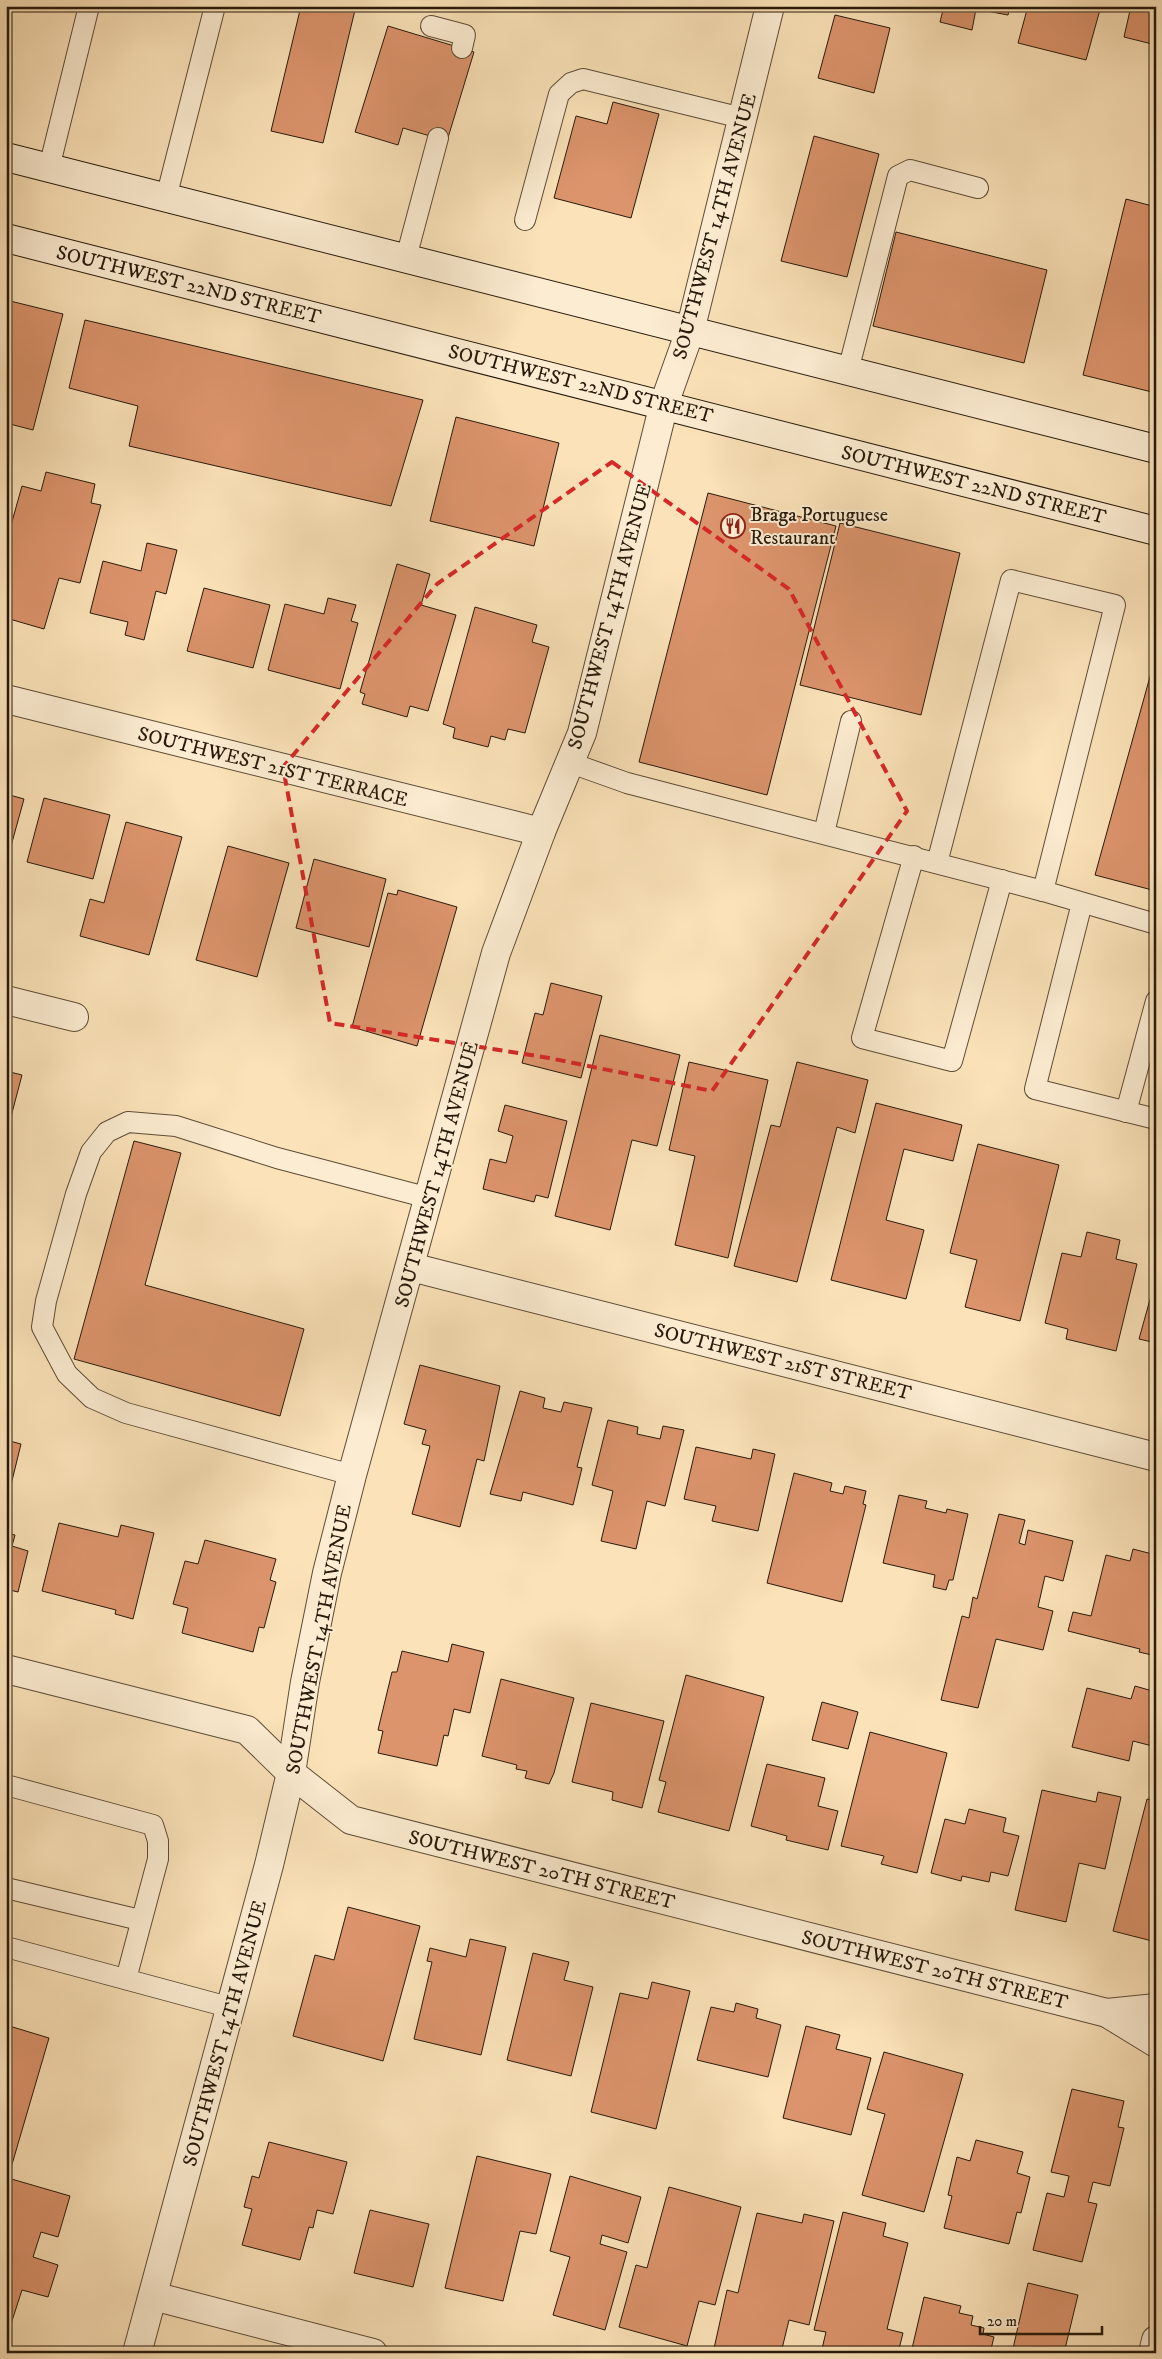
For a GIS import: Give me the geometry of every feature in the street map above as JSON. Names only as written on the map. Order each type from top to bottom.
[{"type":"street","name":"SOUTHWEST 14TH AVENUE","points":[[137,2353],[232,2008],[291,1773],[305,1682],[327,1573],[352,1475],[411,1267],[496,953],[540,832],[571,763],[582,733],[664,404],[690,331],[770,6]]},
{"type":"street","points":[[6,157],[1156,449]]},
{"type":"street","name":"SOUTHWEST 22ND STREET","points":[[6,238],[664,404],[1156,531]]},
{"type":"street","name":"SOUTHWEST 21ST TERRACE","points":[[6,699],[540,832]]},
{"type":"street","points":[[6,1000],[74,1017]]},
{"type":"street","name":"SOUTHWEST 21ST STREET","points":[[411,1267],[1156,1457]]},
{"type":"street","name":"SOUTHWEST 20TH STREET","points":[[6,1670],[247,1730],[291,1773],[352,1820],[1107,2013],[1156,2043]]},
{"type":"street","name":"SOUTHWEST 20TH STREET","points":[[1107,2013],[1156,2008]]},
{"type":"street","points":[[153,2296],[373,2353]]},
{"type":"street","points":[[1153,2353],[1156,2340]]},
{"type":"lane","points":[[49,168],[89,6]]},
{"type":"lane","points":[[166,198],[215,6]]},
{"type":"lane","points":[[431,26],[465,35],[462,48]]},
{"type":"lane","points":[[525,220],[559,94],[570,83],[583,80],[742,118]]},
{"type":"lane","points":[[406,258],[438,138]]},
{"type":"lane","points":[[848,371],[898,176],[910,170],[978,188]]},
{"type":"lane","points":[[937,863],[1011,580],[1115,605],[1044,890]]},
{"type":"lane","points":[[824,833],[851,721]]},
{"type":"lane","points":[[571,763],[627,783],[1044,890],[1156,924]]},
{"type":"lane","points":[[914,856],[862,1038],[952,1062],[1002,880]]},
{"type":"lane","points":[[1082,903],[1035,1089],[1156,1119]]},
{"type":"lane","points":[[1126,1112],[1156,1001]]},
{"type":"lane","points":[[352,1475],[126,1413],[92,1398],[67,1374],[42,1327],[46,1301],[76,1194],[90,1152],[106,1132],[128,1122],[176,1126],[278,1158],[429,1198]]},
{"type":"lane","points":[[6,1785],[153,1825],[158,1841],[158,1859],[140,1920],[126,1979]]},
{"type":"lane","points":[[6,1888],[140,1920]]},
{"type":"lane","points":[[6,1947],[232,2008]]},
{"type":"highlighted area","points":[[612,462],[789,589],[907,811],[712,1091],[549,1058],[330,1023],[283,767],[437,584]]},
{"type":"building","points":[[301,6],[337,6],[355,10],[323,143],[271,131]]},
{"type":"building","points":[[944,6],[1010,6],[1008,15],[976,9],[972,30],[940,22]]},
{"type":"building","points":[[1028,6],[1101,6],[1086,60],[1018,43]]},
{"type":"building","points":[[1131,6],[1156,6],[1156,45],[1124,37]]},
{"type":"building","points":[[835,15],[890,28],[874,93],[818,78]]},
{"type":"building","points":[[388,26],[474,52],[447,141],[403,128],[398,145],[355,132]]},
{"type":"building","points":[[613,102],[659,114],[631,218],[554,198],[576,116],[607,124]]},
{"type":"building","points":[[814,136],[879,154],[847,277],[781,261]]},
{"type":"building","points":[[1126,199],[1156,207],[1156,393],[1083,375]]},
{"type":"building","points":[[896,232],[1047,270],[1024,363],[873,326]]},
{"type":"building","points":[[6,300],[63,314],[33,430],[6,423]]},
{"type":"building","points":[[85,320],[423,400],[391,506],[129,446],[138,406],[69,388]]},
{"type":"building","points":[[456,417],[559,443],[534,546],[430,521]]},
{"type":"building","points":[[46,472],[95,484],[91,503],[101,505],[80,583],[59,578],[44,629],[6,618],[6,543],[22,486],[41,491]]},
{"type":"building","points":[[708,493],[836,526],[767,795],[639,762]]},
{"type":"building","points":[[840,523],[960,553],[921,715],[800,685]]},
{"type":"building","points":[[147,543],[177,550],[166,594],[156,591],[144,640],[125,635],[128,622],[90,613],[103,561],[141,571]]},
{"type":"building","points":[[397,564],[430,574],[421,605],[456,615],[428,711],[410,706],[407,717],[362,704],[365,694],[360,692]]},
{"type":"building","points":[[204,588],[270,605],[253,668],[187,651]]},
{"type":"building","points":[[328,598],[356,605],[351,621],[358,623],[340,689],[268,670],[285,604],[324,614]]},
{"type":"building","points":[[475,607],[537,625],[532,642],[549,647],[525,733],[508,729],[505,740],[491,736],[488,747],[453,738],[455,728],[443,724]]},
{"type":"building","points":[[1156,655],[1156,891],[1095,875]]},
{"type":"building","points":[[6,794],[24,799],[6,864]]},
{"type":"building","points":[[44,798],[110,815],[93,879],[27,862]]},
{"type":"building","points":[[126,822],[182,837],[149,955],[80,936],[90,899],[104,903]]},
{"type":"building","points":[[228,846],[289,863],[257,977],[196,960]]},
{"type":"building","points":[[314,859],[386,879],[369,947],[296,928]]},
{"type":"building","points":[[398,890],[457,907],[417,1046],[352,1027],[388,893],[397,895]]},
{"type":"building","points":[[551,983],[602,996],[581,1078],[522,1063],[535,1013],[543,1015]]},
{"type":"building","points":[[600,1035],[680,1055],[657,1146],[632,1140],[610,1230],[555,1216]]},
{"type":"building","points":[[689,1062],[768,1080],[728,1258],[675,1245],[695,1156],[669,1150]]},
{"type":"building","points":[[797,1062],[868,1080],[855,1133],[837,1127],[797,1282],[734,1266],[771,1125],[780,1127]]},
{"type":"building","points":[[6,1071],[22,1075],[7,1132],[6,1132]]},
{"type":"building","points":[[876,1103],[962,1125],[953,1161],[904,1149],[886,1220],[924,1230],[906,1299],[831,1280]]},
{"type":"building","points":[[505,1105],[567,1121],[548,1198],[536,1195],[534,1202],[483,1189],[490,1159],[506,1163],[513,1136],[498,1131]]},
{"type":"building","points":[[134,1141],[181,1153],[145,1285],[304,1329],[280,1416],[74,1359]]},
{"type":"building","points":[[978,1144],[1059,1165],[1020,1321],[965,1307],[977,1260],[950,1253]]},
{"type":"building","points":[[1087,1232],[1120,1240],[1116,1259],[1137,1264],[1116,1351],[1066,1339],[1068,1329],[1045,1323],[1062,1253],[1081,1257]]},
{"type":"building","points":[[1154,1285],[1156,1286],[1156,1343],[1139,1339]]},
{"type":"building","points":[[420,1365],[500,1386],[484,1461],[477,1459],[460,1527],[412,1514],[430,1446],[422,1444],[426,1430],[404,1424]]},
{"type":"building","points":[[520,1391],[545,1398],[543,1408],[561,1412],[564,1402],[592,1408],[577,1467],[582,1468],[573,1505],[523,1492],[521,1501],[490,1494]]},
{"type":"building","points":[[608,1420],[638,1427],[637,1434],[660,1439],[663,1426],[684,1430],[665,1506],[647,1501],[636,1549],[601,1541],[613,1491],[592,1485]]},
{"type":"building","points":[[6,1440],[21,1444],[9,1493],[6,1493]]},
{"type":"building","points":[[696,1447],[751,1459],[753,1449],[775,1454],[758,1531],[712,1521],[716,1506],[684,1499]]},
{"type":"building","points":[[794,1473],[832,1483],[830,1491],[843,1494],[845,1486],[866,1491],[863,1504],[866,1505],[842,1602],[767,1583]]},
{"type":"building","points":[[899,1495],[927,1501],[925,1508],[946,1513],[947,1509],[968,1514],[953,1580],[949,1580],[946,1590],[933,1587],[935,1575],[883,1563]]},
{"type":"building","points":[[999,1514],[1025,1520],[1019,1543],[1025,1545],[1028,1530],[1073,1541],[1063,1581],[1045,1576],[1038,1607],[1053,1611],[1043,1650],[996,1639],[978,1708],[941,1700],[962,1616],[969,1618],[973,1597],[977,1599]]},
{"type":"building","points":[[59,1523],[118,1537],[121,1525],[154,1533],[133,1619],[115,1614],[116,1610],[42,1591]]},
{"type":"building","points":[[6,1533],[15,1535],[12,1546],[28,1551],[18,1592],[6,1589]]},
{"type":"building","points":[[205,1540],[276,1559],[270,1580],[276,1582],[264,1628],[259,1627],[253,1652],[182,1633],[188,1608],[173,1604],[185,1561],[198,1564]]},
{"type":"building","points":[[1133,1549],[1156,1555],[1156,1593],[1152,1607],[1156,1608],[1156,1656],[1139,1652],[1140,1649],[1068,1631],[1073,1612],[1091,1616],[1106,1555],[1130,1561]]},
{"type":"building","points":[[452,1644],[484,1652],[470,1713],[454,1709],[448,1736],[444,1735],[437,1766],[378,1753],[383,1731],[378,1730],[392,1672],[397,1672],[402,1651],[448,1662]]},
{"type":"building","points":[[686,1675],[764,1697],[729,1831],[658,1812],[666,1782],[659,1780]]},
{"type":"building","points":[[501,1679],[574,1698],[554,1773],[549,1784],[525,1778],[527,1771],[516,1769],[517,1765],[482,1756]]},
{"type":"building","points":[[1135,1686],[1156,1692],[1156,1747],[1133,1741],[1129,1761],[1072,1747],[1087,1688],[1131,1699]]},
{"type":"building","points":[[822,1702],[858,1712],[848,1749],[812,1740]]},
{"type":"building","points":[[591,1703],[664,1721],[642,1808],[612,1800],[613,1792],[572,1782]]},
{"type":"building","points":[[870,1732],[947,1753],[917,1873],[881,1864],[884,1856],[841,1846]]},
{"type":"building","points":[[767,1764],[825,1778],[818,1806],[838,1811],[828,1850],[786,1840],[787,1836],[751,1826]]},
{"type":"building","points":[[1042,1790],[1096,1802],[1098,1792],[1121,1797],[1105,1869],[1079,1863],[1066,1922],[1015,1910]]},
{"type":"building","points":[[1147,1799],[1156,1801],[1156,1942],[1113,1931]]},
{"type":"building","points":[[969,1809],[1006,1818],[1003,1832],[1019,1836],[1008,1876],[991,1872],[989,1882],[962,1876],[961,1881],[931,1873],[945,1819],[965,1824]]},
{"type":"building","points":[[348,1907],[420,1926],[383,2061],[293,2036],[315,1955],[334,1960]]},
{"type":"building","points":[[470,1939],[506,1947],[481,2055],[414,2039],[432,1962],[427,1961],[430,1948],[466,1957]]},
{"type":"building","points":[[533,1953],[569,1962],[564,1980],[593,1987],[571,2076],[507,2060]]},
{"type":"building","points":[[652,1982],[690,1991],[656,2129],[591,2112],[620,1993],[648,1999]]},
{"type":"building","points":[[736,2003],[758,2009],[756,2018],[781,2025],[768,2077],[697,2060],[711,2007],[734,2012]]},
{"type":"building","points":[[6,2025],[49,2038],[8,2178],[70,2196],[58,2237],[41,2232],[33,2257],[58,2265],[48,2297],[22,2290],[10,2327],[6,2326]]},
{"type":"building","points":[[806,2026],[840,2035],[836,2049],[871,2058],[851,2135],[783,2118]]},
{"type":"building","points":[[884,2052],[963,2074],[924,2212],[862,2195],[885,2114],[867,2109]]},
{"type":"building","points":[[1072,2089],[1124,2101],[1118,2127],[1124,2128],[1110,2186],[1093,2182],[1088,2202],[1097,2204],[1082,2262],[1033,2250],[1047,2193],[1064,2197],[1069,2176],[1051,2172]]},
{"type":"building","points":[[976,2140],[1023,2152],[1017,2173],[1030,2177],[1021,2213],[1017,2212],[1009,2244],[944,2228],[952,2196],[948,2195],[957,2157],[970,2161]]},
{"type":"building","points":[[269,2142],[347,2162],[333,2214],[317,2210],[313,2228],[309,2227],[300,2260],[242,2245],[252,2209],[244,2207],[252,2176],[259,2178]]},
{"type":"building","points":[[477,2156],[551,2174],[536,2234],[520,2231],[503,2301],[445,2288]]},
{"type":"building","points":[[570,2176],[641,2197],[628,2243],[602,2235],[600,2244],[627,2252],[605,2330],[553,2315],[570,2257],[550,2251]]},
{"type":"building","points":[[669,2187],[741,2207],[715,2305],[699,2301],[687,2346],[619,2327],[636,2265],[647,2268]]},
{"type":"building","points":[[370,2210],[429,2224],[413,2287],[354,2273]]},
{"type":"building","points":[[843,2212],[886,2223],[883,2236],[908,2243],[887,2329],[903,2333],[898,2353],[821,2353],[826,2332],[814,2330]]},
{"type":"building","points":[[757,2213],[802,2223],[804,2214],[834,2221],[809,2325],[789,2320],[781,2353],[713,2353],[727,2290],[738,2293]]},
{"type":"building","points":[[1028,2283],[1078,2295],[1065,2349],[1069,2350],[1068,2353],[1012,2353]]},
{"type":"building","points":[[924,2297],[961,2306],[959,2313],[973,2316],[971,2325],[984,2328],[983,2334],[994,2337],[990,2353],[911,2353]]},
{"type":"place","name":"Braga Portuguese Restaurant","points":[[733,526]]}]
